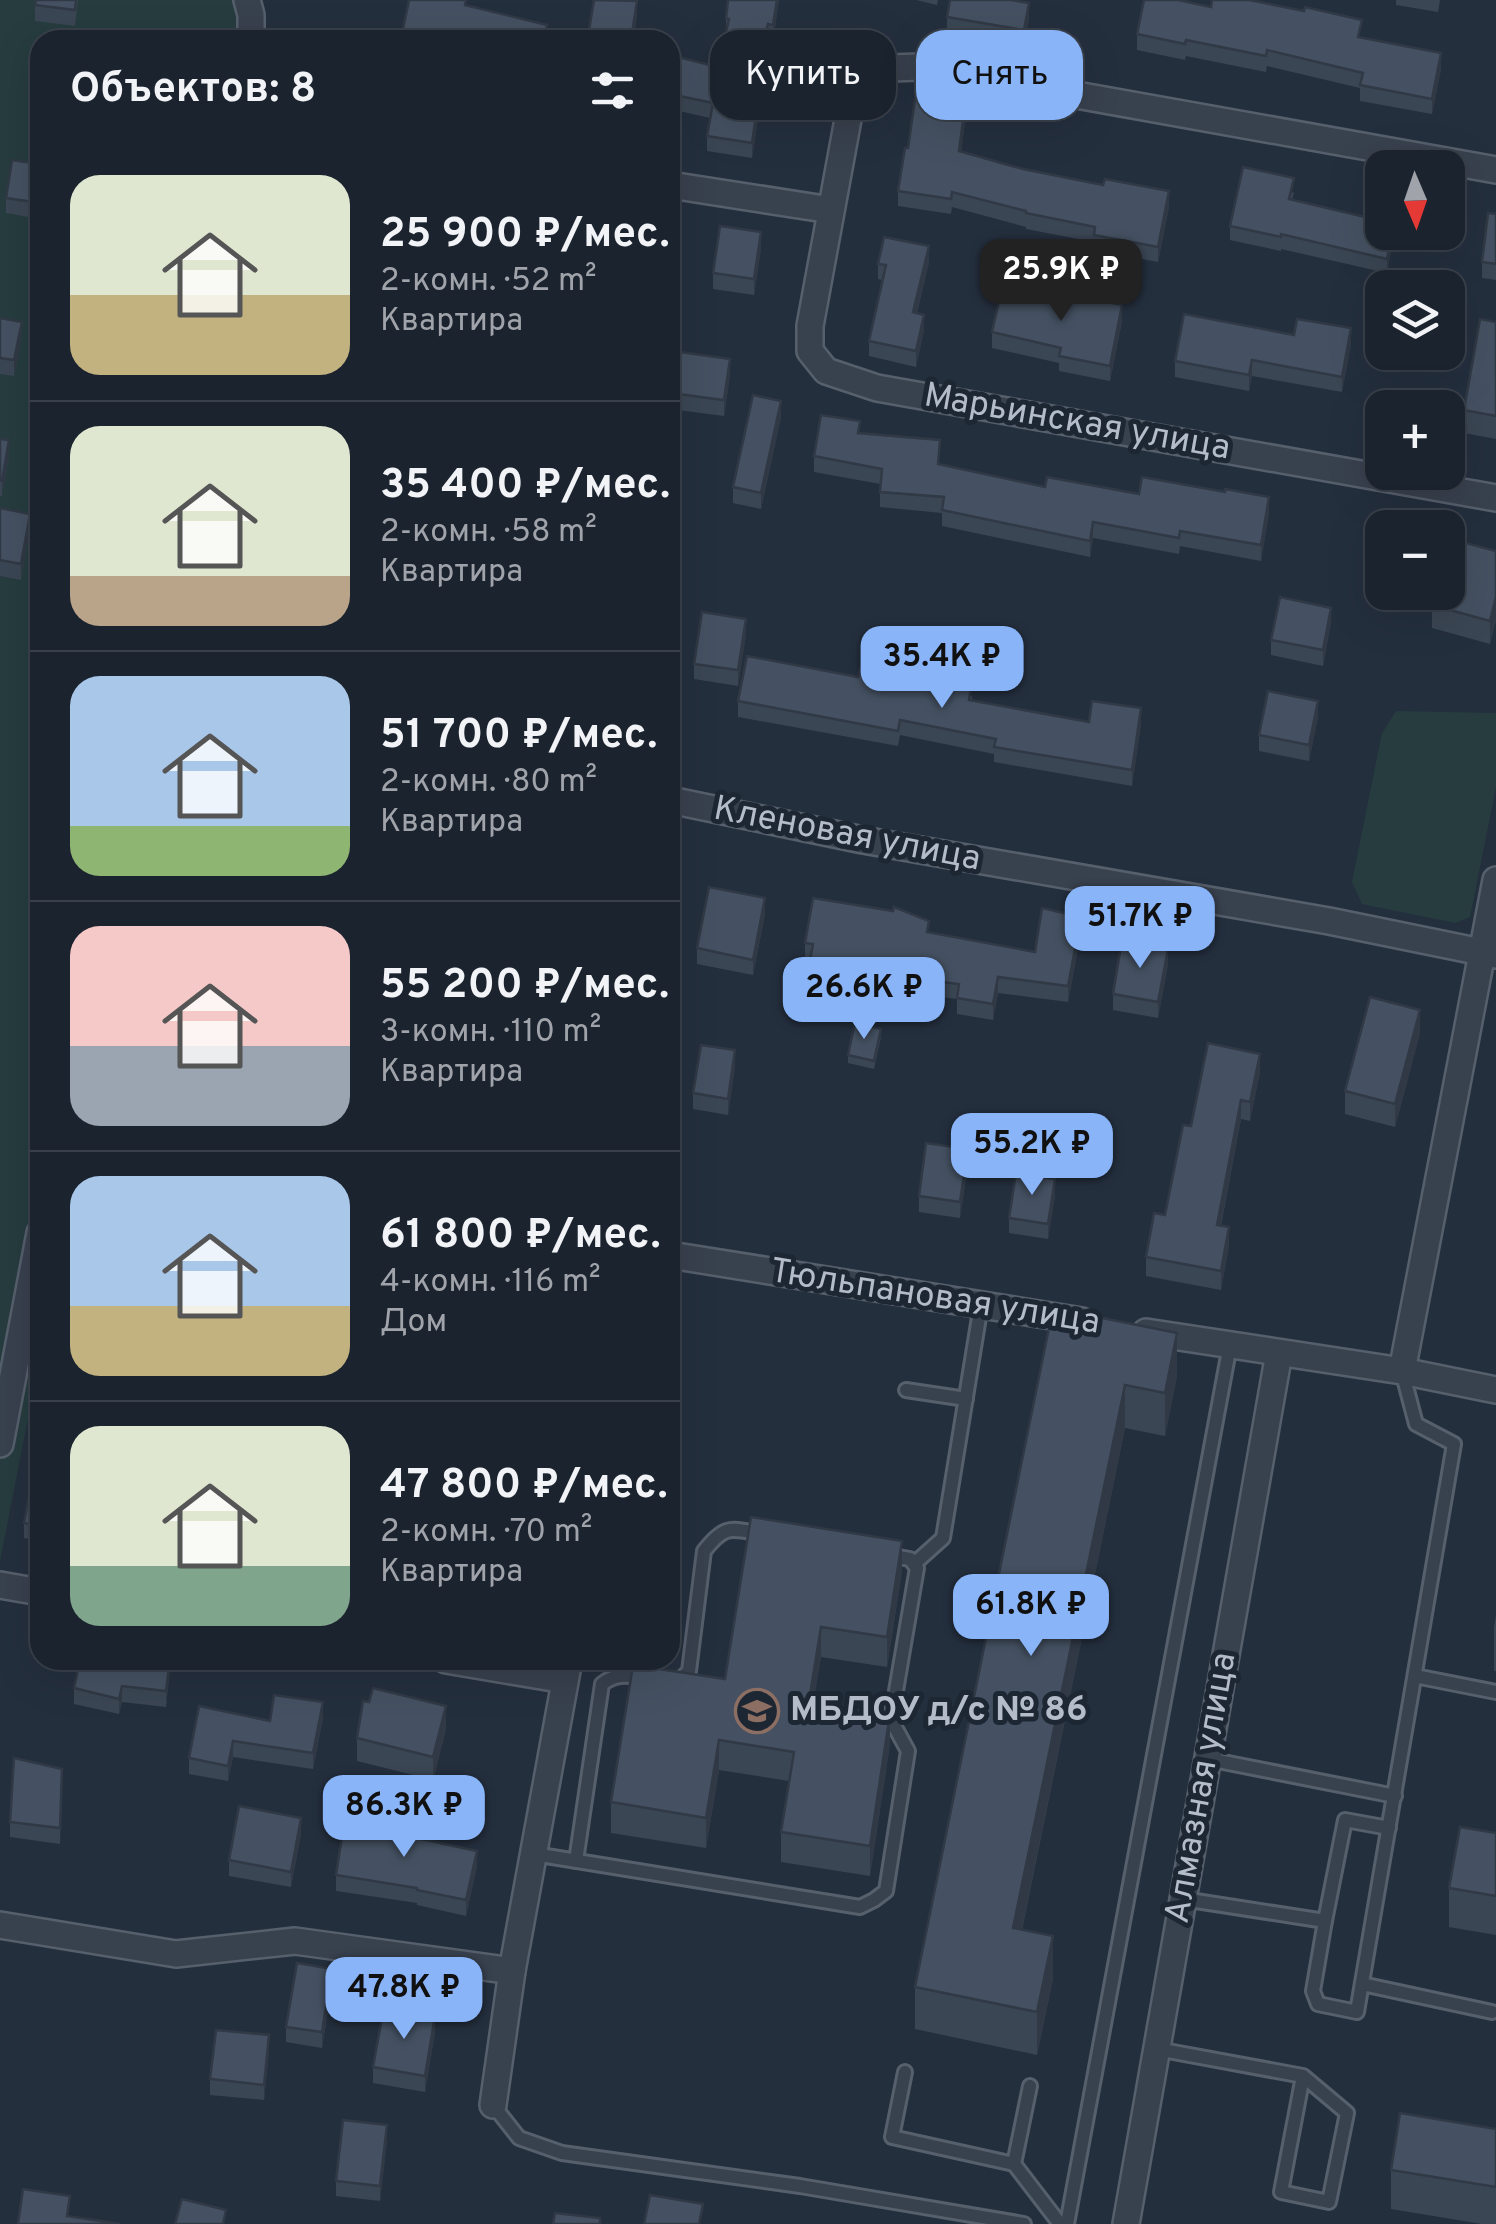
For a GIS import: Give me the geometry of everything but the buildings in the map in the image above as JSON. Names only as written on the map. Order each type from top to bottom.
[{"type":"street","points":[[247,0],[251,30]]},
{"type":"street","name":"Марьинская улица","points":[[1496,170],[940,71],[890,68],[865,74],[851,103],[810,326],[810,351],[826,371],[877,388],[1496,498]]},
{"type":"street","points":[[680,187],[832,210]]},
{"type":"street","name":"Кленовая улица","points":[[680,802],[862,840],[1329,921],[1489,953]]},
{"type":"street","points":[[1402,1371],[1489,953],[1496,880]]},
{"type":"street","name":"Тюльпановая улица","points":[[680,1258],[1402,1371],[1496,1390]]},
{"type":"street","points":[[0,1444],[30,1294]]},
{"type":"street","name":"Алмазная улица","points":[[1126,2224],[1279,1353]]},
{"type":"street","points":[[0,1585],[30,1590]]},
{"type":"street","points":[[493,2105],[512,1971],[567,1670]]},
{"type":"street","points":[[0,1925],[176,1954],[295,1941],[512,1971]]},
{"type":"lane","points":[[914,1564],[944,1538],[981,1305]]},
{"type":"lane","points":[[1064,2224],[1230,1345]]},
{"type":"lane","points":[[1389,1828],[1345,1820],[1313,1990],[1318,2004],[1357,2012],[1389,1828],[1394,1796],[1415,1676],[1454,1444],[1416,1424],[1402,1371]]},
{"type":"lane","points":[[906,1390],[966,1399]]},
{"type":"lane","points":[[576,1861],[602,1684],[622,1675],[665,1681],[681,1679],[689,1671],[704,1551],[716,1536],[730,1528],[784,1538]]},
{"type":"lane","points":[[534,1854],[860,1907],[886,1890],[908,1751],[891,1720],[918,1568],[910,1559],[874,1553]]},
{"type":"lane","points":[[1415,1676],[1496,1692]]},
{"type":"lane","points":[[1208,1760],[1394,1796]]},
{"type":"lane","points":[[1183,1899],[1325,1921]]},
{"type":"lane","points":[[1362,1984],[1492,2012]]},
{"type":"lane","points":[[1156,2050],[1303,2076],[1347,2113],[1329,2202],[1281,2192],[1303,2076]]},
{"type":"lane","points":[[905,2072],[892,2138],[1014,2164],[1064,2224]]},
{"type":"lane","points":[[1014,2164],[1030,2086]]},
{"type":"lane","points":[[493,2105],[518,2138],[562,2153],[800,2186],[1024,2224]]},
{"type":"green space","points":[[0,0],[257,0],[258,30],[30,30],[30,1409],[0,1561]]},
{"type":"green space","points":[[1396,711],[1496,713],[1496,787],[1470,917],[1455,923],[1362,904],[1352,882],[1382,733]]},
{"type":"place","name":"МБДОУ д/с № 86","points":[[757,1711]]}]
